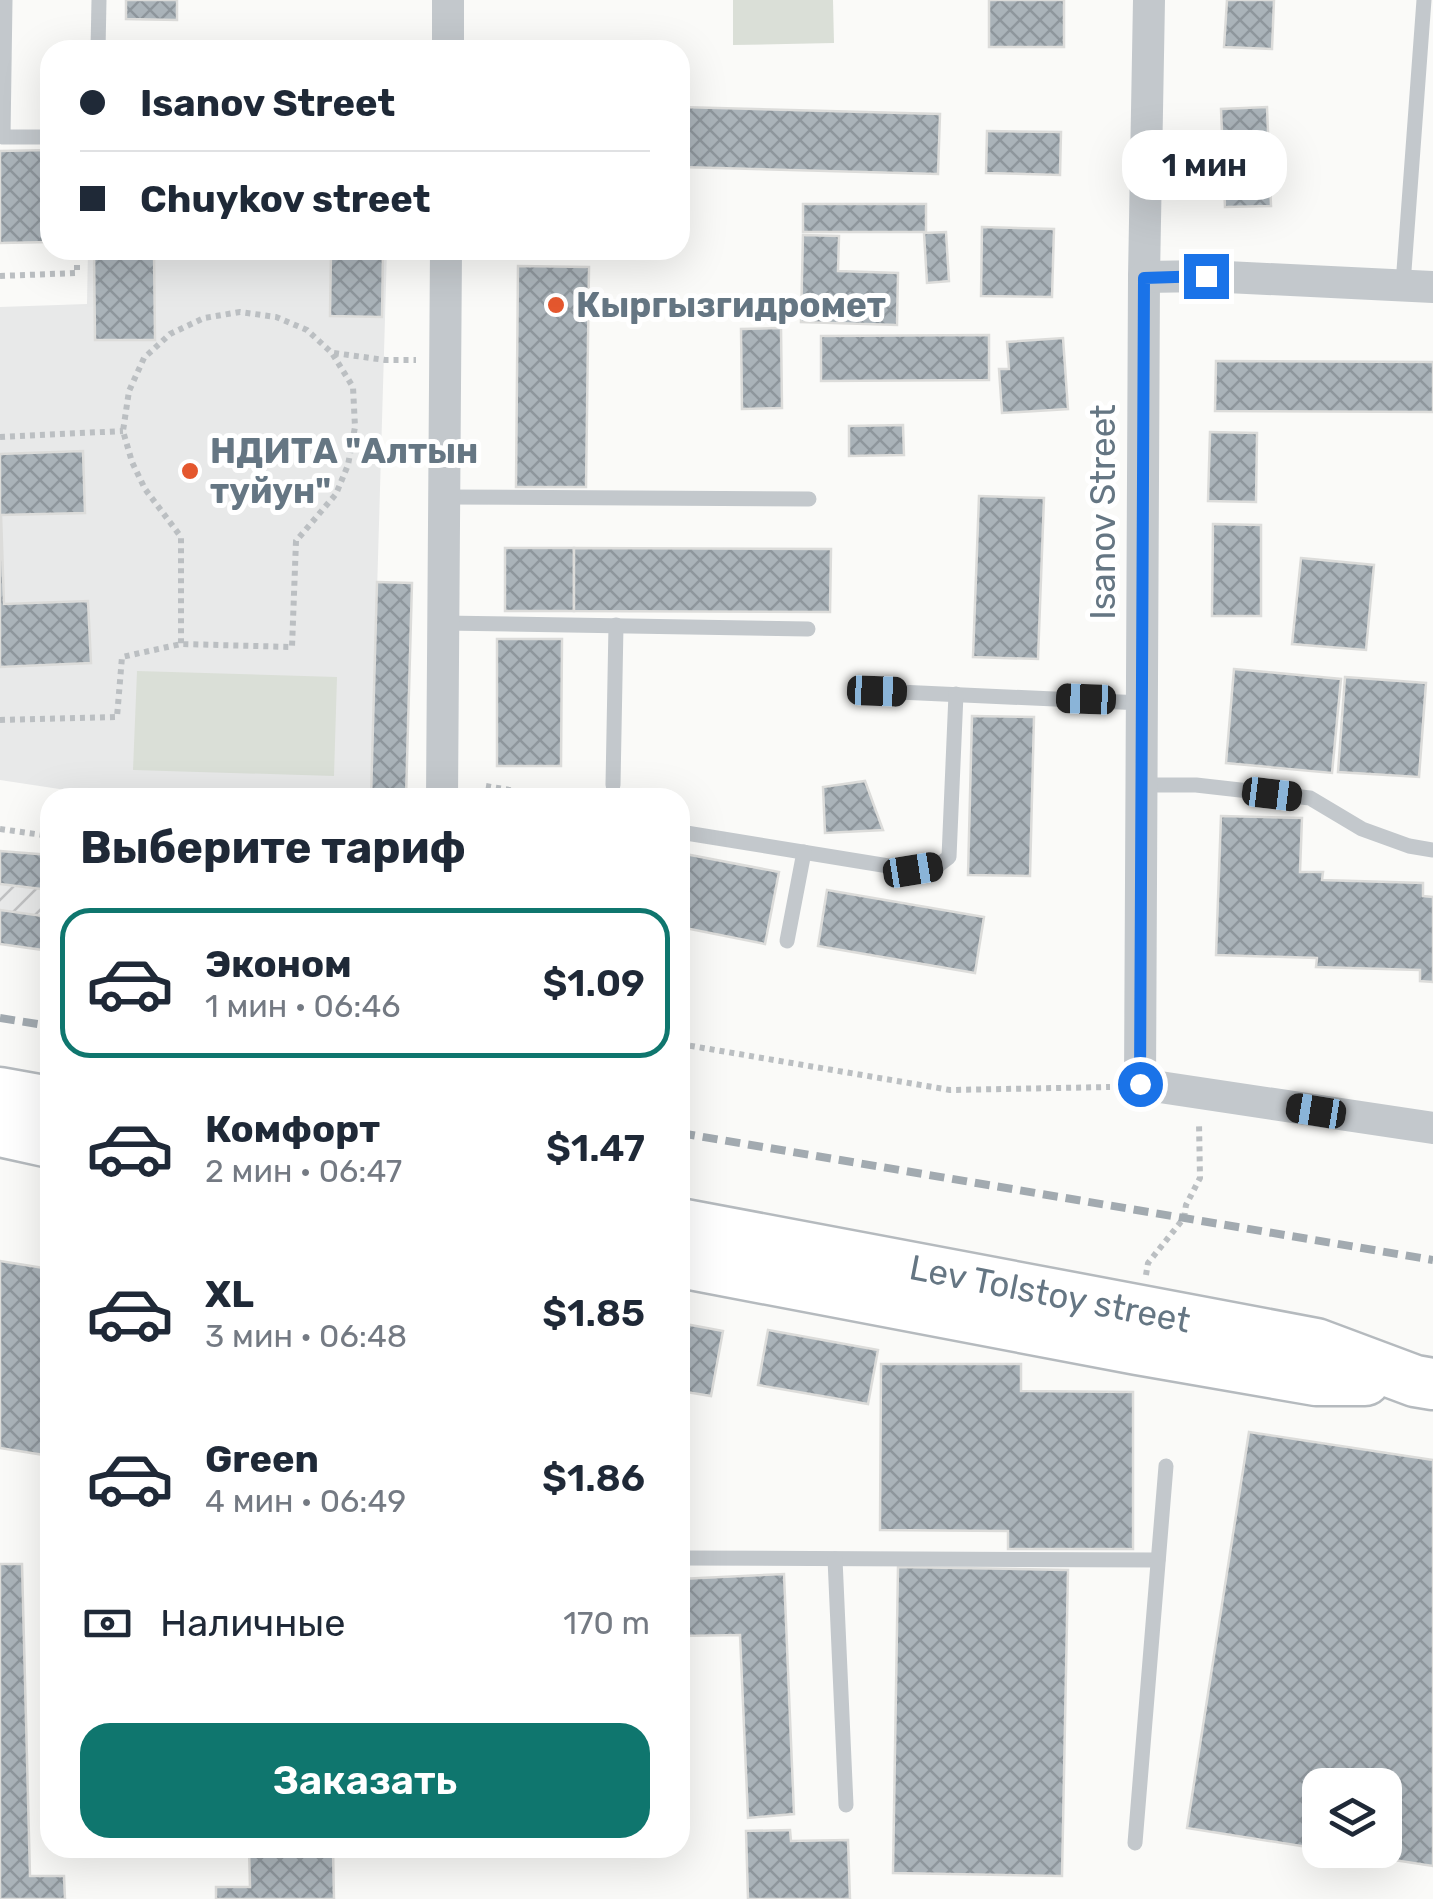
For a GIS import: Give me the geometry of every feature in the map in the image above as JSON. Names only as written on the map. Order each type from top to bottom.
[{"type":"main road","points":[[0,1093],[40,1100]]},
{"type":"main road","points":[[0,1132],[40,1140]]},
{"type":"main road","name":"Lev Tolstoy street","points":[[690,1226],[1316,1344],[1424,1383]]},
{"type":"main road","name":"Lev Tolstoy street","points":[[690,1264],[1316,1380],[1424,1383]]},
{"type":"street","points":[[448,0],[448,40]]},
{"type":"street","name":"Isanov Street","points":[[1140,1084],[1149,0]]},
{"type":"street","points":[[442,788],[446,260]]},
{"type":"street","points":[[1144,278],[1206,276],[1418,285]]},
{"type":"street","points":[[1140,1084],[1433,1128]]},
{"type":"lane","points":[[4,0],[4,137],[40,137]]},
{"type":"lane","points":[[98,40],[99,0]]},
{"type":"lane","points":[[1418,285],[1424,0]]},
{"type":"lane","points":[[444,497],[809,500]]},
{"type":"lane","points":[[443,623],[808,629]]},
{"type":"lane","points":[[613,785],[616,625]]},
{"type":"lane","points":[[877,691],[1142,703]]},
{"type":"lane","points":[[690,834],[913,870],[936,867],[949,857],[956,694]]},
{"type":"lane","points":[[1142,785],[1196,784],[1310,798],[1362,829],[1433,850]]},
{"type":"lane","points":[[787,942],[804,852]]},
{"type":"lane","points":[[1135,1842],[1166,1466]]},
{"type":"lane","points":[[690,1558],[1158,1560]]},
{"type":"lane","points":[[835,1559],[846,1805]]},
{"type":"path","points":[[0,276],[77,273],[76,260]]},
{"type":"path","points":[[0,720],[117,717],[122,657],[181,644],[292,647],[296,541],[336,494],[348,464],[355,427],[353,388],[332,352],[307,330],[276,317],[240,312],[204,318],[170,334],[144,358],[129,391],[124,432],[132,462],[144,489],[181,537],[181,644]]},
{"type":"path","points":[[332,352],[385,360],[445,359]]},
{"type":"path","points":[[0,437],[124,432]]},
{"type":"path","points":[[486,786],[498,788]]},
{"type":"path","points":[[0,829],[40,835]]},
{"type":"path","points":[[690,1046],[950,1090],[1140,1084]]},
{"type":"path","points":[[1199,1112],[1200,1178]]},
{"type":"shaded area","points":[[733,0],[833,0],[834,43],[733,45]]},
{"type":"shaded area","name":"НДИТА \"Алтын туйун\"","points":[[88,260],[387,260],[371,788],[53,788],[0,780],[0,307],[87,304]]},
{"type":"shaded area","points":[[137,671],[337,677],[334,776],[133,770]]},
{"type":"shaded area","points":[[0,851],[40,854],[40,950],[0,944]]},
{"type":"building","points":[[126,0],[177,0],[177,20],[126,19]]},
{"type":"building","points":[[989,0],[1064,0],[1064,47],[989,47]]},
{"type":"building","points":[[1227,0],[1274,0],[1272,49],[1224,47]]},
{"type":"building","points":[[690,107],[940,114],[938,174],[690,167]]},
{"type":"building","points":[[1267,107],[1271,206],[1225,207],[1221,109]]},
{"type":"building","points":[[987,131],[1061,132],[1060,175],[986,173]]},
{"type":"building","points":[[40,150],[40,242],[0,243],[0,151]]},
{"type":"building","points":[[803,204],[926,204],[926,232],[803,232]]},
{"type":"building","points":[[982,227],[1054,229],[1052,297],[981,296]]},
{"type":"building","points":[[946,232],[949,281],[927,283],[924,233]]},
{"type":"building","points":[[803,235],[839,236],[838,271],[898,273],[897,325],[801,322]]},
{"type":"building","points":[[94,260],[154,260],[155,340],[95,340]]},
{"type":"building","points":[[331,260],[383,260],[382,317],[330,316]]},
{"type":"building","name":"Кыргызгидромет","points":[[518,266],[589,267],[586,487],[516,487]]},
{"type":"building","points":[[781,328],[782,408],[742,409],[741,329]]},
{"type":"building","points":[[989,335],[989,380],[821,381],[821,336]]},
{"type":"building","points":[[1063,338],[1068,409],[1002,413],[999,369],[1009,369],[1007,342]]},
{"type":"building","points":[[1216,361],[1433,362],[1433,412],[1215,411]]},
{"type":"building","points":[[903,425],[904,455],[849,456],[849,426]]},
{"type":"building","points":[[1210,432],[1257,433],[1256,502],[1208,501]]},
{"type":"building","points":[[83,451],[85,513],[1,515],[4,604],[88,601],[91,663],[0,667],[0,454]]},
{"type":"building","points":[[979,496],[1044,498],[1038,659],[973,657]]},
{"type":"building","points":[[1213,524],[1261,525],[1261,616],[1212,616]]},
{"type":"building","points":[[505,548],[574,548],[574,611],[505,611]]},
{"type":"building","points":[[574,548],[831,549],[830,612],[574,611]]},
{"type":"building","points":[[1301,558],[1374,565],[1366,650],[1292,644]]},
{"type":"building","points":[[377,582],[412,583],[406,788],[371,788]]},
{"type":"building","points":[[497,639],[562,639],[561,766],[497,766]]},
{"type":"building","points":[[1234,669],[1341,679],[1332,773],[1226,763]]},
{"type":"building","points":[[1345,677],[1426,683],[1419,777],[1338,772]]},
{"type":"building","points":[[972,716],[1034,717],[1030,876],[968,875]]},
{"type":"building","points":[[865,781],[883,830],[825,833],[823,787]]},
{"type":"building","points":[[1221,816],[1302,818],[1300,872],[1323,872],[1322,880],[1423,883],[1423,896],[1433,897],[1433,982],[1420,981],[1420,970],[1316,967],[1317,958],[1216,955]]},
{"type":"building","points":[[0,851],[40,854],[40,889],[0,884]]},
{"type":"building","points":[[690,855],[779,872],[765,944],[690,929]]},
{"type":"building","points":[[827,890],[984,917],[975,973],[818,946]]},
{"type":"building","points":[[0,910],[40,916],[40,950],[0,944]]},
{"type":"building","points":[[0,1261],[40,1267],[40,1454],[0,1448]]},
{"type":"building","points":[[690,1325],[723,1331],[711,1396],[690,1393]]},
{"type":"building","points":[[768,1330],[878,1350],[868,1404],[758,1385]]},
{"type":"building","points":[[881,1364],[1021,1364],[1021,1391],[1133,1392],[1133,1549],[1008,1549],[1008,1531],[880,1530]]},
{"type":"building","points":[[1249,1432],[1433,1460],[1433,1866],[1402,1861],[1402,1768],[1302,1768],[1302,1846],[1187,1828]]},
{"type":"building","points":[[0,1564],[22,1564],[30,1876],[64,1876],[65,1899],[0,1899]]},
{"type":"building","points":[[898,1567],[1068,1570],[1062,1876],[893,1873]]},
{"type":"building","points":[[784,1574],[794,1814],[748,1818],[740,1635],[690,1636],[690,1579]]},
{"type":"building","points":[[790,1830],[791,1841],[848,1840],[850,1899],[748,1899],[746,1831]]},
{"type":"building","points":[[249,1858],[333,1858],[334,1899],[216,1899],[216,1887],[250,1887]]},
{"type":"railway","points":[[0,1018],[40,1024]]},
{"type":"railway","points":[[690,1135],[1433,1260]]},
{"type":"place","name":"Кыргызгидромет","points":[[556,305]]},
{"type":"place","name":"НДИТА \"Алтын туйун\"","points":[[190,471]]},
{"type":"route","points":[[1140,1084],[1144,278],[1206,276]]}]
